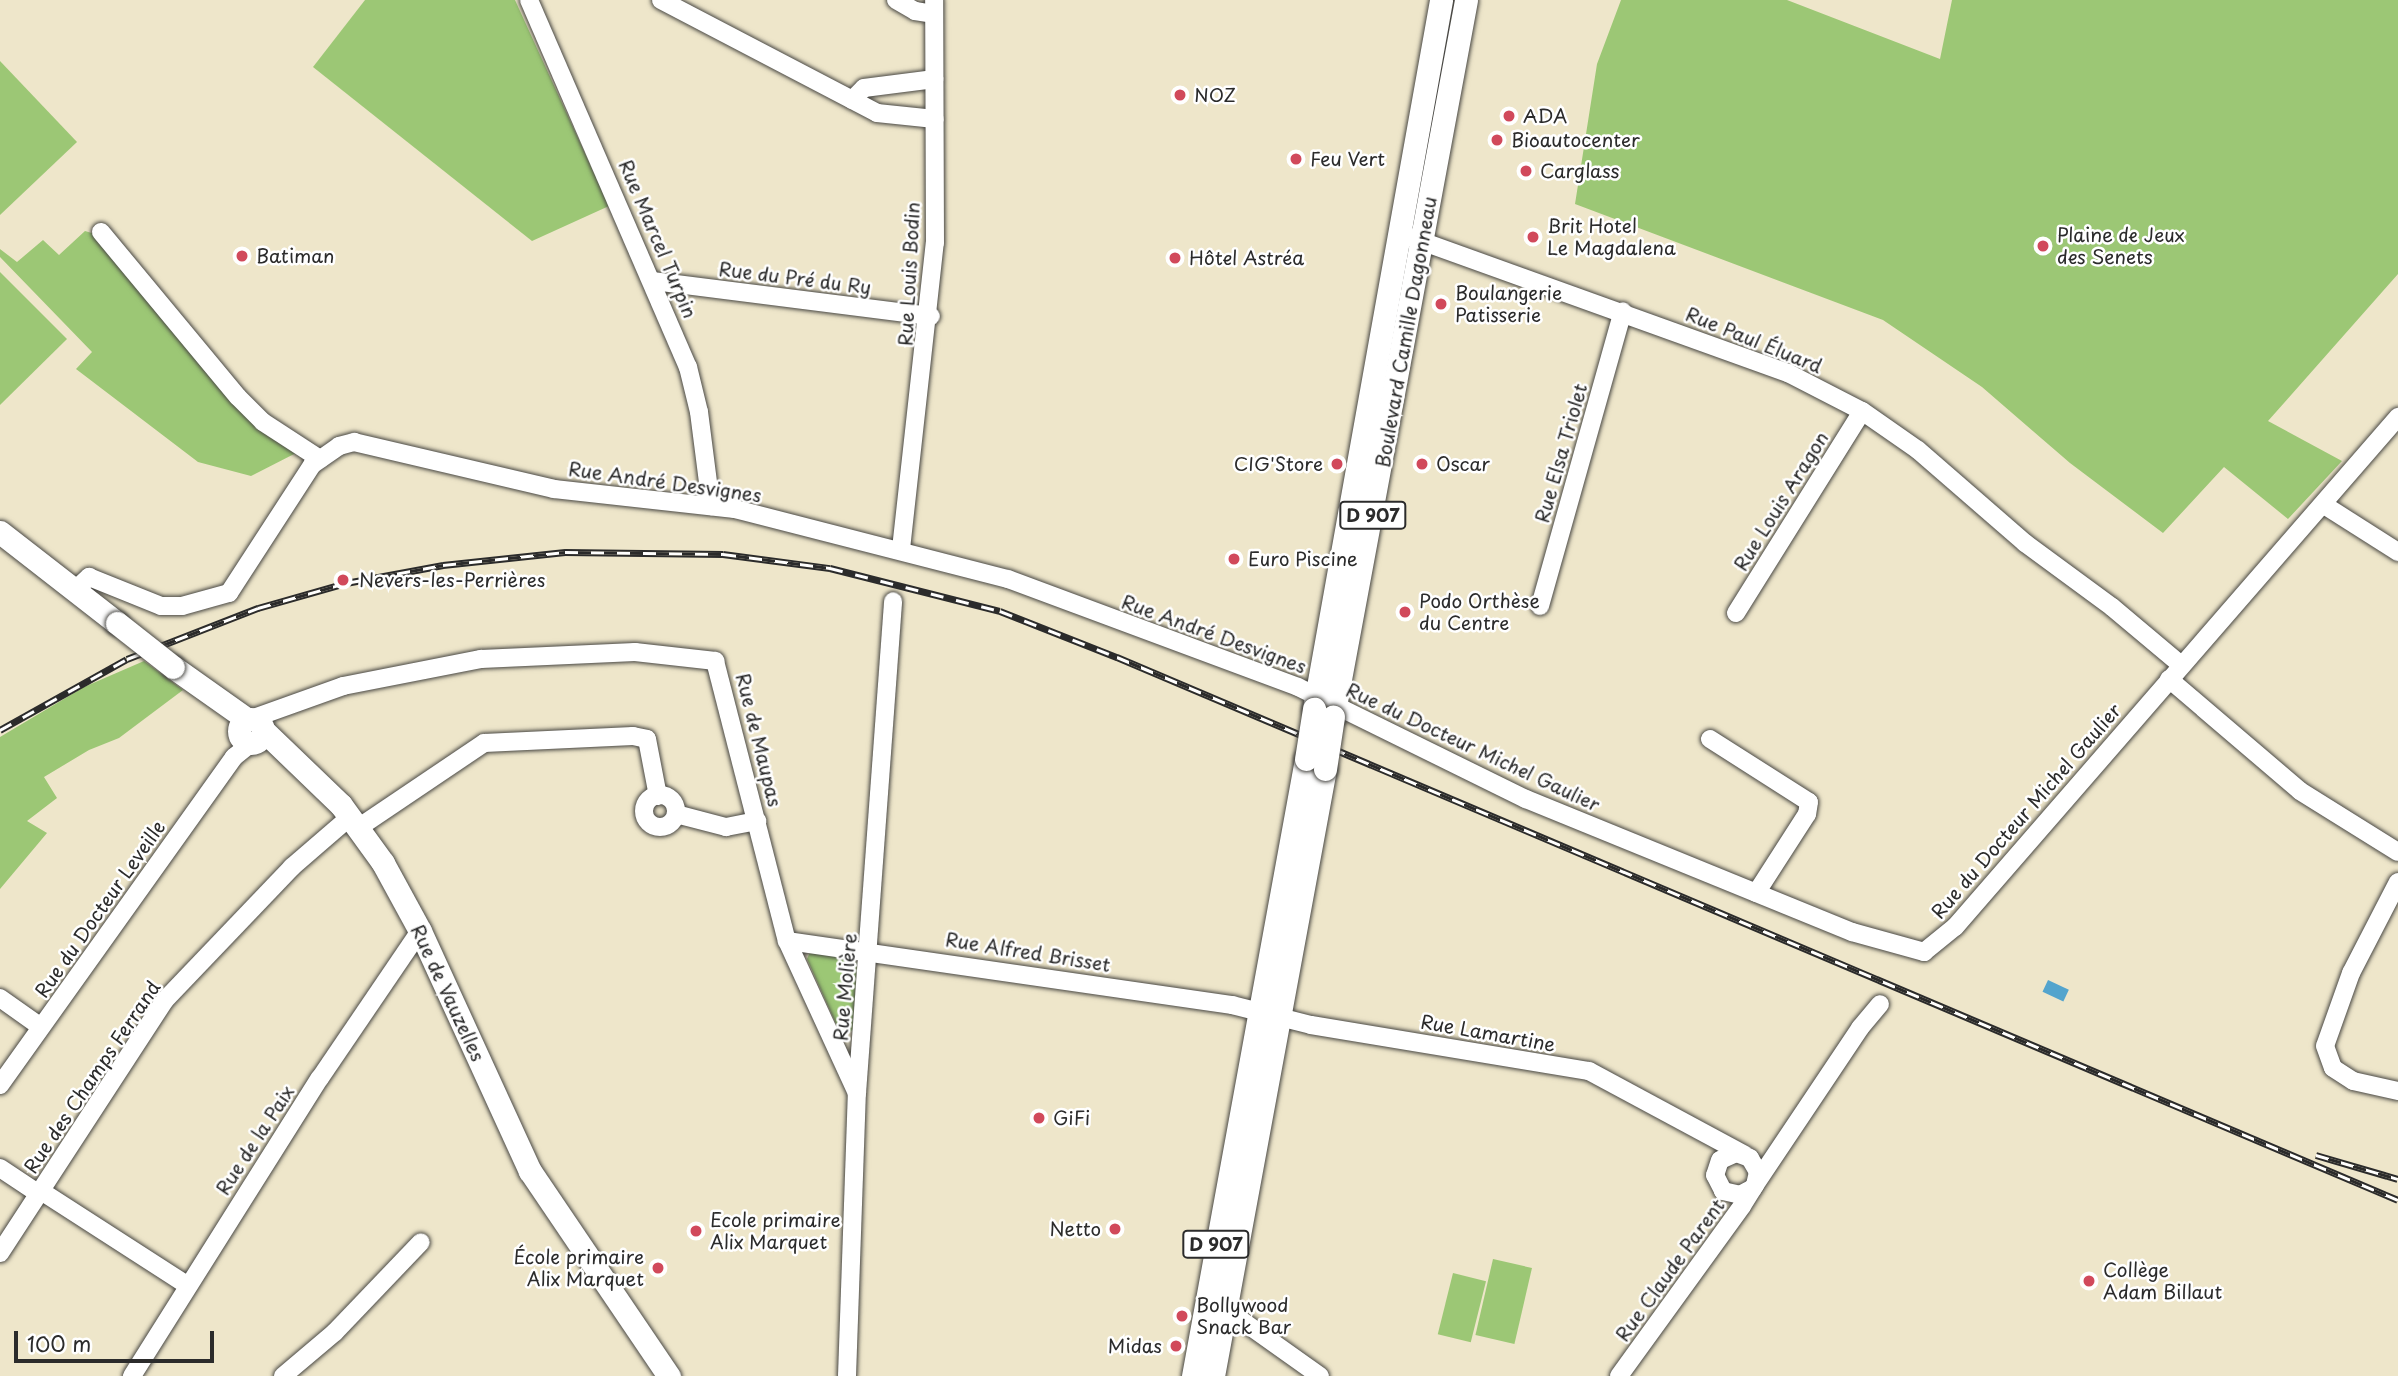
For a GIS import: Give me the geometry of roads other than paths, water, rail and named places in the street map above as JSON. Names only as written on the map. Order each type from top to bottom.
[{"type":"main road","name":"Boulevard Camille Dagonneau","points":[[1413,238],[1441,0]]},
{"type":"main road","name":"Boulevard Camille Dagonneau","points":[[1325,707],[1413,238],[1466,0]]},
{"type":"main road","name":"Rue de Vauzelles","points":[[0,532],[223,705],[252,731],[304,767],[354,822],[419,931],[530,1171],[669,1376]]},
{"type":"main road","name":"D 907","points":[[1270,1015],[1290,851],[1316,764],[1325,707]]},
{"type":"main road","name":"D 907","points":[[1193,1376],[1214,1308],[1270,1015],[1318,811],[1316,764]]},
{"type":"main road","name":"D 907","points":[[1213,1376],[1214,1308]]},
{"type":"street","name":"Rue Marcel Turpin","points":[[529,0],[653,281],[691,378],[711,506]]},
{"type":"street","points":[[661,0],[877,113],[935,119]]},
{"type":"street","points":[[896,0],[915,11],[933,7]]},
{"type":"street","name":"Rue Louis Bodin","points":[[901,550],[930,316],[935,119],[933,7]]},
{"type":"street","points":[[852,100],[864,88],[934,79]]},
{"type":"street","points":[[74,591],[95,577],[161,606],[181,606],[229,593],[320,459],[263,422],[238,397],[102,232]]},
{"type":"street","name":"Rue Paul Éluard","points":[[1413,238],[1623,311],[1788,373],[1862,411],[1918,450],[2025,544],[2112,607],[2181,665]]},
{"type":"street","name":"Rue du Pré du Ry","points":[[653,281],[930,316]]},
{"type":"street","name":"Rue Elsa Triolet","points":[[1540,607],[1623,311]]},
{"type":"street","name":"Rue Louis Aragon","points":[[1736,613],[1862,411]]},
{"type":"street","name":"Rue du Docteur Michel Gaulier","points":[[1325,707],[1526,799],[1756,893],[1905,950],[1932,949],[2324,505],[2398,417]]},
{"type":"street","name":"Rue André Desvignes","points":[[320,459],[340,446],[369,443],[554,489],[711,506],[901,550],[1008,579],[1325,707]]},
{"type":"street","points":[[2324,505],[2398,552]]},
{"type":"street","name":"Rue Molière","points":[[847,1376],[857,1093],[870,950],[893,601]]},
{"type":"street","name":"Rue de Maupas","points":[[252,731],[343,686],[481,659],[635,652],[715,661],[787,941],[857,1093]]},
{"type":"street","points":[[2169,679],[2300,790],[2398,852]]},
{"type":"street","name":"Rue du Docteur Leveille","points":[[0,1085],[252,731]]},
{"type":"street","name":"Rue des Champs Ferrand","points":[[0,1253],[165,1000],[292,867],[354,822],[484,743],[633,736],[647,739],[658,796]]},
{"type":"street","points":[[1710,739],[1809,803],[1807,814],[1756,893]]},
{"type":"street","points":[[658,796],[672,800],[676,814],[671,823],[661,828],[647,821],[645,805],[658,796]]},
{"type":"street","points":[[676,814],[726,827],[757,821]]},
{"type":"street","points":[[2398,882],[2351,973],[2325,1046],[2333,1068],[2353,1081],[2398,1091]]},
{"type":"street","name":"Rue de la Paix","points":[[132,1376],[187,1285],[419,931]]},
{"type":"street","name":"Rue Alfred Brisset","points":[[787,941],[870,950],[1270,1015]]},
{"type":"street","points":[[0,998],[41,1027]]},
{"type":"street","name":"Rue Claude Parent","points":[[1619,1376],[1880,1004]]},
{"type":"street","name":"Rue Lamartine","points":[[1270,1015],[1589,1071],[1750,1158]]},
{"type":"street","points":[[831,1036],[861,1035]]},
{"type":"street","name":"Rue Lamartine","points":[[1696,1130],[1720,1160]]},
{"type":"street","points":[[1750,1158],[1754,1186],[1740,1195],[1723,1191],[1715,1175],[1720,1160],[1729,1154],[1750,1158],[1766,1162],[1775,1154]]},
{"type":"street","points":[[0,1168],[187,1285]]},
{"type":"street","points":[[282,1376],[335,1332],[421,1242]]},
{"type":"street","points":[[1206,1376],[1214,1308],[1320,1376]]},
{"type":"water","points":[[2048,980],[2069,990],[2063,1002],[2043,992]]},
{"type":"railway","points":[[0,730],[127,659],[258,608],[346,583],[443,565],[565,552],[723,554],[830,568],[1000,611],[1117,657],[2398,1200]]},
{"type":"railway","points":[[2316,1155],[2398,1179]]},
{"type":"place","name":"NOZ","points":[[1180,95]]},
{"type":"place","name":"ADA","points":[[1509,116]]},
{"type":"place","name":"Bioautocenter","points":[[1497,140]]},
{"type":"place","name":"Feu Vert","points":[[1296,159]]},
{"type":"place","name":"Carglass","points":[[1526,171]]},
{"type":"place","name":"Brit Hotel Le Magdalena","points":[[1533,237]]},
{"type":"place","name":"Plaine de Jeux des Senets","points":[[2043,246]]},
{"type":"place","name":"Batiman","points":[[242,256]]},
{"type":"place","name":"Hôtel Astréa","points":[[1175,258]]},
{"type":"place","name":"Boulangerie Patisserie","points":[[1441,304]]},
{"type":"place","name":"CIG'Store","points":[[1337,464]]},
{"type":"place","name":"Oscar","points":[[1422,464]]},
{"type":"place","name":"Euro Piscine","points":[[1234,559]]},
{"type":"place","name":"Nevers-les-Perrières","points":[[343,580]]},
{"type":"place","name":"Podo Orthèse du Centre","points":[[1405,612]]},
{"type":"place","name":"GiFi","points":[[1039,1118]]},
{"type":"place","name":"Netto","points":[[1115,1229]]},
{"type":"place","name":"Ecole primaire Alix Marquet","points":[[696,1231]]},
{"type":"place","name":"École primaire Alix Marquet","points":[[658,1268]]},
{"type":"place","name":"Collège Adam Billaut","points":[[2089,1281]]},
{"type":"place","name":"Bollywood Snack Bar","points":[[1182,1316]]},
{"type":"place","name":"Midas","points":[[1176,1346]]}]
